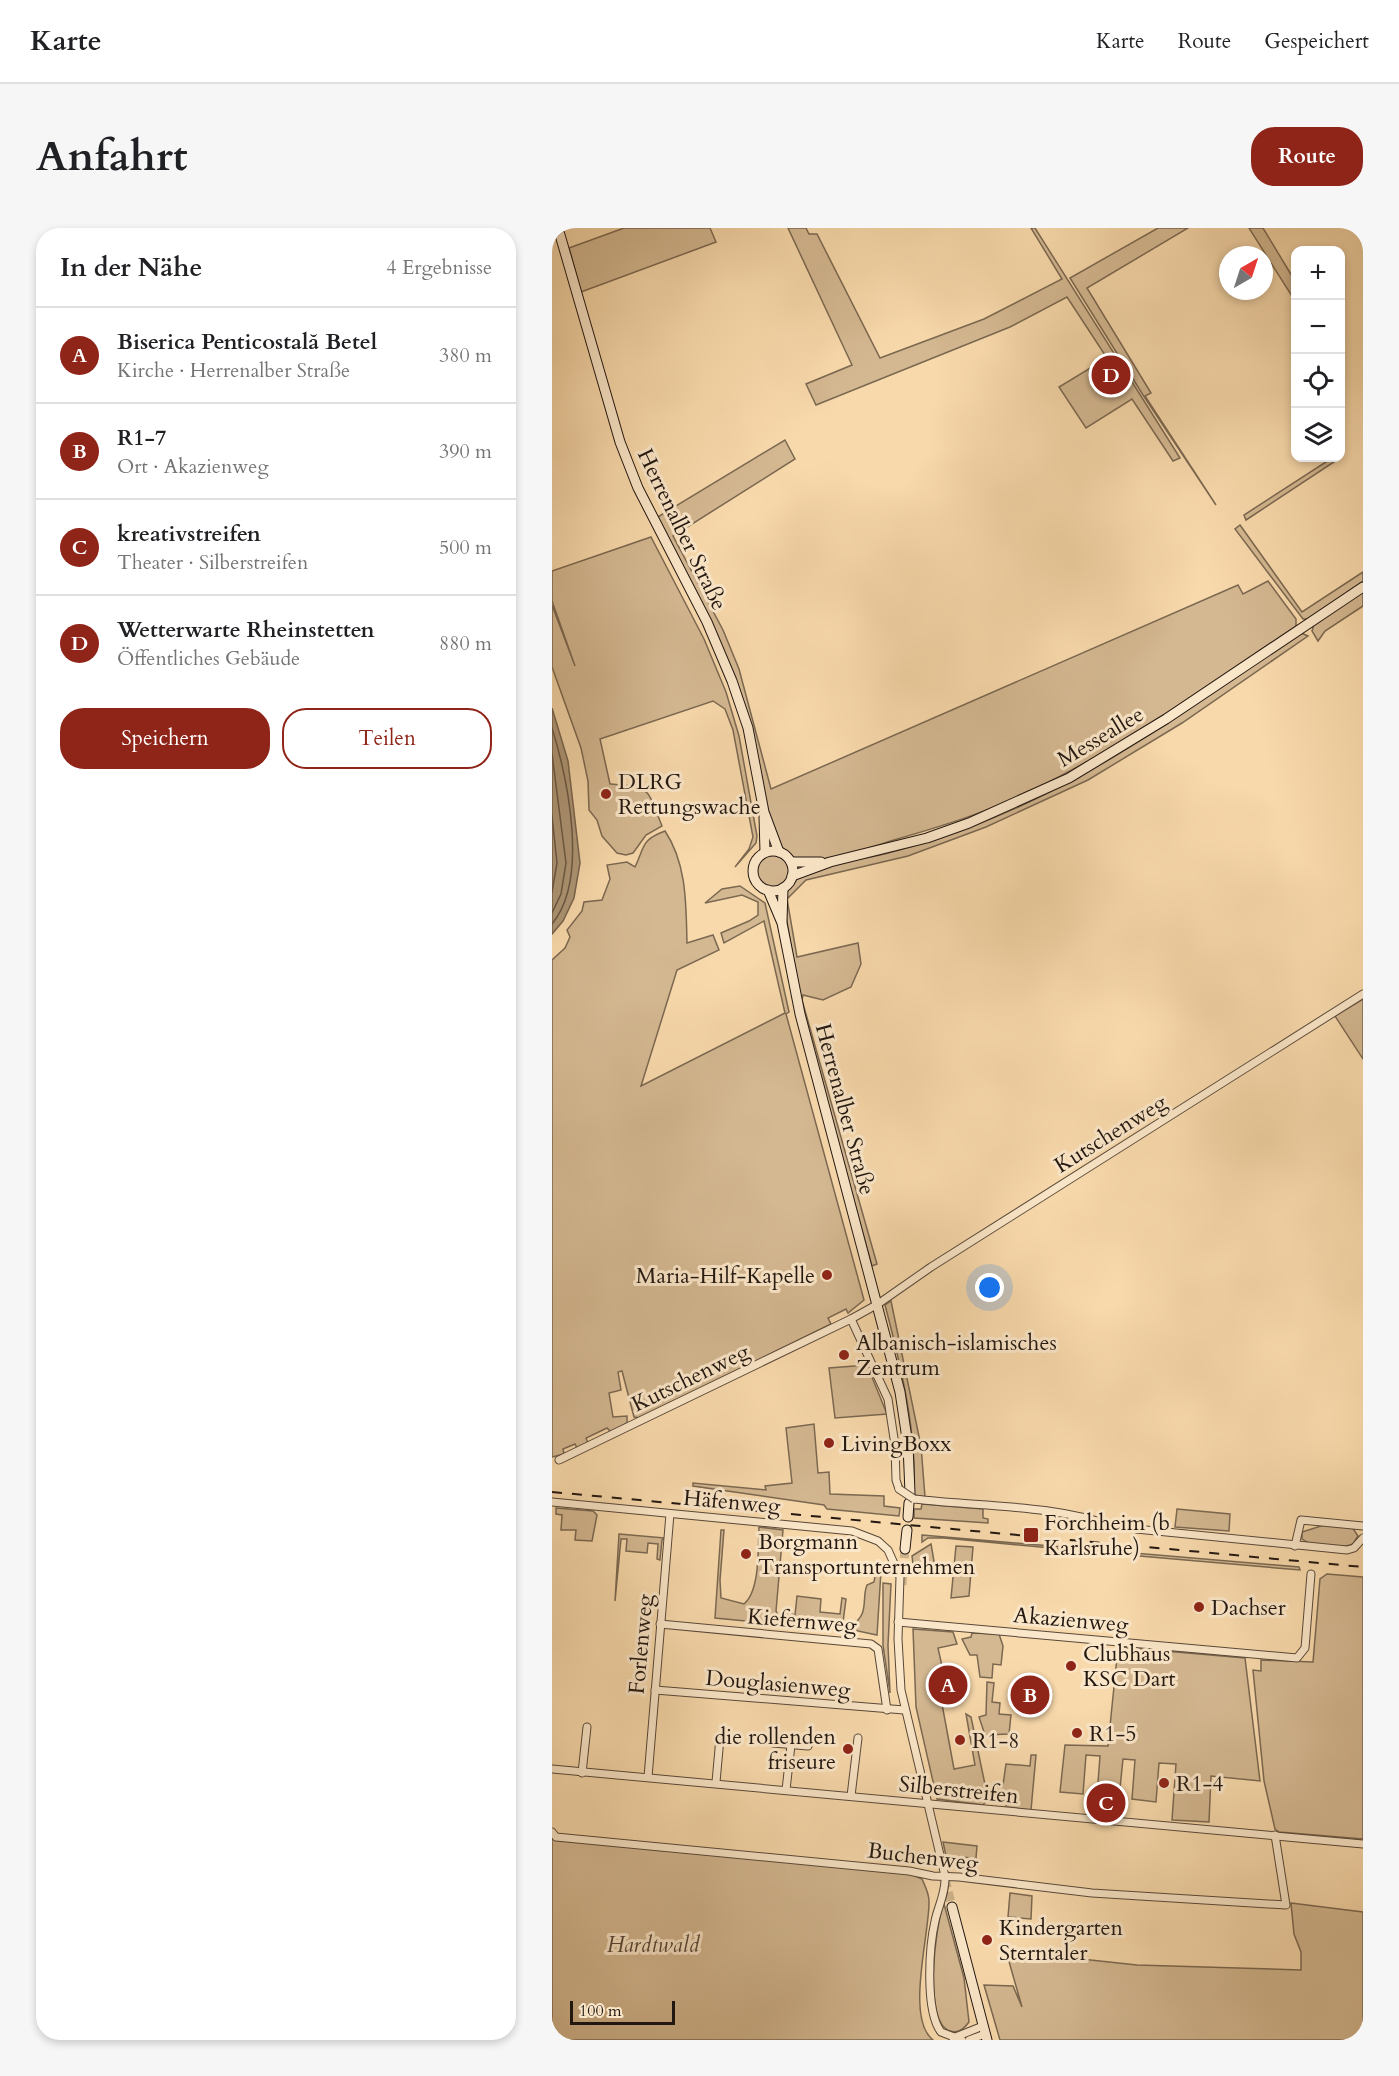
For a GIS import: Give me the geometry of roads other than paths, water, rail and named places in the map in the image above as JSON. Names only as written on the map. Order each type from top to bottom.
[{"type":"street","name":"Herrenalber Straße","points":[[558,228],[629,466],[707,622],[740,703],[748,728],[764,812],[765,852]]},
{"type":"street","name":"Messeallee","points":[[792,876],[830,862],[937,834],[1024,800],[1069,778],[1166,719],[1363,587]]},
{"type":"street","name":"Herrenalber Straße","points":[[764,812],[779,852]]},
{"type":"street","points":[[765,852],[779,852],[791,862],[792,876],[783,888],[768,890],[757,883],[753,873],[754,863],[765,852]]},
{"type":"street","name":"Messeallee","points":[[791,862],[830,862]]},
{"type":"street","name":"Herrenalber Straße","points":[[782,923],[783,888]]},
{"type":"street","name":"Herrenalber Straße","points":[[768,890],[782,923],[800,1014],[873,1307],[905,1419],[911,1498],[908,1517]]},
{"type":"street","name":"Kutschenweg","points":[[559,1460],[873,1307],[931,1267],[1363,994]]},
{"type":"street","points":[[851,1319],[888,1399],[892,1416],[896,1480],[899,1489],[911,1498],[1052,1512],[1087,1517],[1116,1527],[1295,1546],[1347,1550],[1354,1548],[1363,1538]]},
{"type":"street","name":"Häfenweg","points":[[552,1502],[863,1534],[888,1550],[896,1564],[900,1576],[898,1622]]},
{"type":"street","name":"Forlenweg","points":[[648,1777],[670,1514]]},
{"type":"street","points":[[1295,1546],[1301,1520],[1363,1527]]},
{"type":"street","points":[[905,1549],[907,1530]]},
{"type":"street","name":"Akazienweg","points":[[898,1622],[1297,1658],[1305,1648],[1311,1574]]},
{"type":"street","points":[[898,1622],[901,1710],[945,1876],[944,1893],[933,1929],[931,2002],[938,2027],[953,2038],[962,2040]]},
{"type":"street","name":"Kiefernweg","points":[[660,1624],[872,1644],[878,1649],[886,1710]]},
{"type":"street","name":"Douglasienweg","points":[[655,1690],[901,1710]]},
{"type":"street","points":[[582,1773],[587,1727]]},
{"type":"street","points":[[716,1782],[720,1738]]},
{"type":"street","points":[[851,1796],[858,1738]]},
{"type":"street","points":[[773,1743],[808,1746]]},
{"type":"street","points":[[786,1790],[791,1745]]},
{"type":"street","name":"Silberstreifen","points":[[552,1769],[716,1782],[1363,1844]]},
{"type":"street","name":"Buchenweg","points":[[554,1834],[1092,1893],[1286,1905],[1275,1835]]},
{"type":"street","points":[[952,1907],[985,2033]]},
{"type":"street","points":[[953,2038],[985,2033]]},
{"type":"street","points":[[969,2040],[985,2033]]},
{"type":"water","points":[[552,708],[568,761],[580,863],[574,898],[563,921],[552,934]]},
{"type":"tunnel","points":[[902,1585],[905,1549]]},
{"type":"tunnel","points":[[945,1879],[952,1907]]},
{"type":"railway","points":[[552,1492],[1363,1567]]},
{"type":"place","name":"Wetterwarte Rheinstetten","points":[[1111,375]]},
{"type":"place","name":"DLRG Rettungswache","points":[[606,794]]},
{"type":"place","name":"Maria-Hilf-Kapelle","points":[[827,1275]]},
{"type":"place","name":"Albanisch-islamisches Zentrum","points":[[844,1355]]},
{"type":"place","name":"LivingBoxx","points":[[829,1443]]},
{"type":"place","name":"Forchheim (b Karlsruhe)","points":[[1031,1535]]},
{"type":"place","name":"Borgmann Transportunternehmen","points":[[746,1554]]},
{"type":"place","name":"Dachser","points":[[1199,1607]]},
{"type":"place","name":"Clubhaus KSC Dart","points":[[1071,1666]]},
{"type":"place","name":"Biserica Penticostală Betel","points":[[948,1685]]},
{"type":"place","name":"R1-7","points":[[1030,1695]]},
{"type":"place","name":"R1-5","points":[[1077,1733]]},
{"type":"place","name":"R1-8","points":[[960,1740]]},
{"type":"place","name":"die rollenden friseure","points":[[848,1749]]},
{"type":"place","name":"R1-4","points":[[1164,1783]]},
{"type":"place","name":"kreativstreifen","points":[[1106,1803]]},
{"type":"place","name":"Kindergarten Sterntaler","points":[[987,1940]]},
{"type":"park label","name":"Hardtwald","points":[[653,1944]]}]
